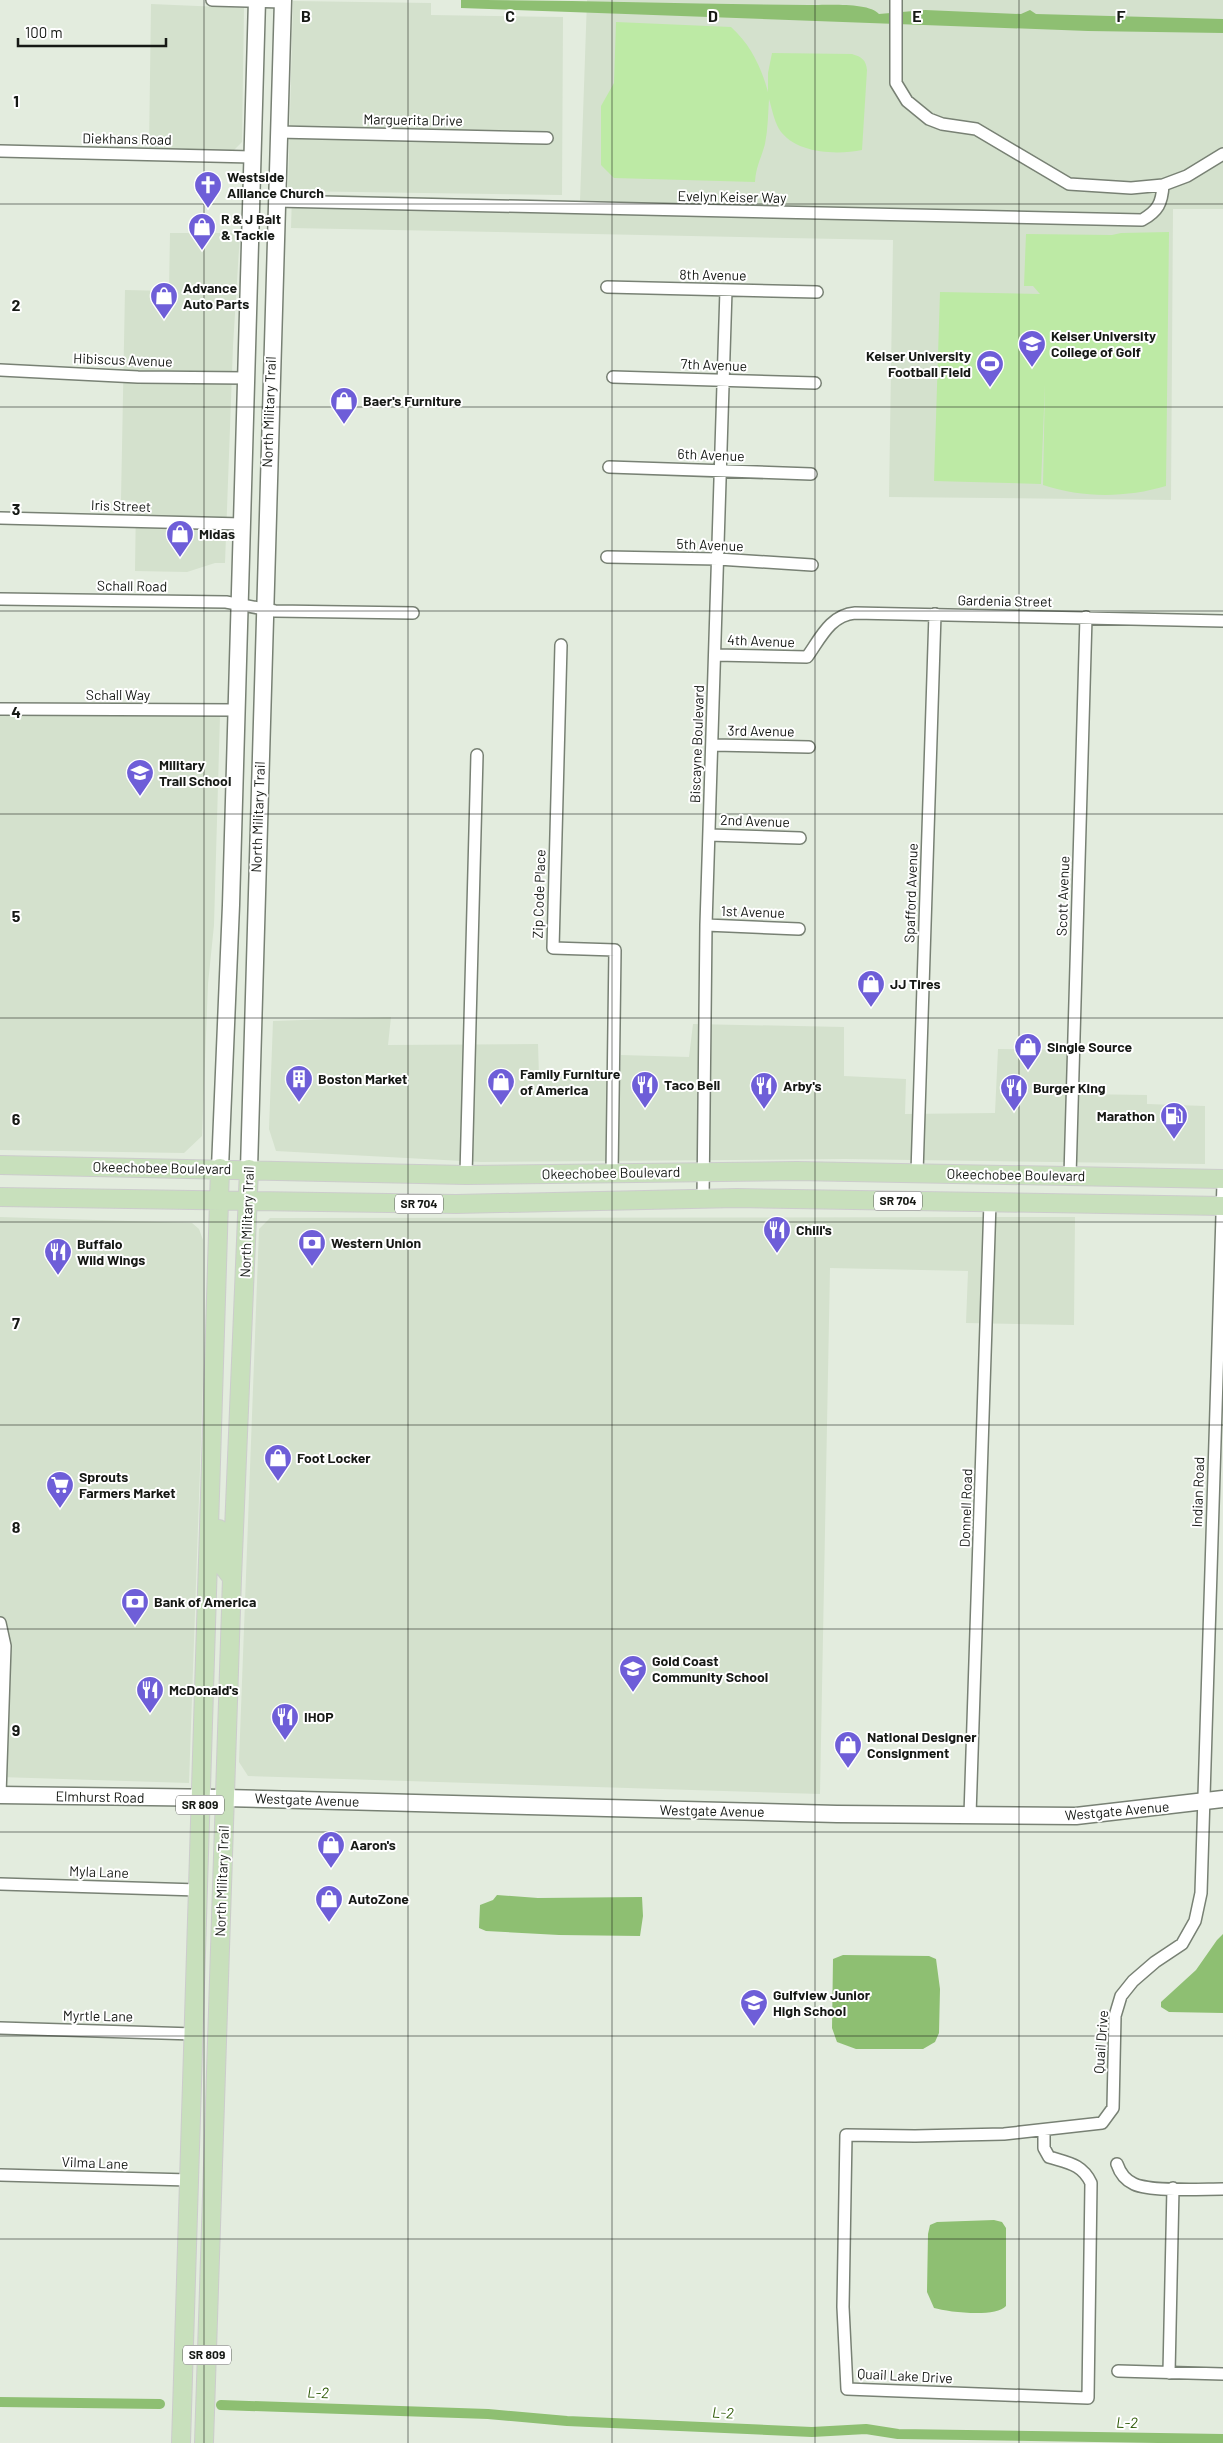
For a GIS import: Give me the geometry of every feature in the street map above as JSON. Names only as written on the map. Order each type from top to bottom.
[{"type":"main road","name":"North Military Trail","points":[[180,2443],[190,2180],[218,1201],[231,905],[235,710],[257,1]]},
{"type":"main road","name":"North Military Trail","points":[[204,2443],[232,1578],[248,1202],[283,1]]},
{"type":"main road","points":[[252,159],[267,186],[277,194]]},
{"type":"main road","points":[[246,378],[254,385],[270,406]]},
{"type":"main road","points":[[234,749],[248,756],[259,775]]},
{"type":"main road","name":"Okeechobee Boulevard","points":[[0,1165],[220,1168],[466,1175],[703,1172],[917,1173],[1223,1179]]},
{"type":"main road","name":"Okeechobee Boulevard","points":[[0,1197],[456,1204],[703,1199],[1223,1206]]},
{"type":"main road","points":[[211,1442],[220,1471],[220,1562],[232,1578]]},
{"type":"main road","name":"Elmhurst Road","points":[[0,1795],[200,1798]]},
{"type":"main road","name":"Westgate Avenue","points":[[200,1798],[1076,1816],[1223,1799]]},
{"type":"main road","points":[[190,2148],[199,2170],[212,2181]]},
{"type":"main road","points":[[190,2180],[201,2187],[211,2204]]},
{"type":"street","points":[[212,0],[283,1]]},
{"type":"street","points":[[896,2],[896,83],[907,101],[929,119],[942,124],[976,129],[1069,184],[1131,188],[1163,185],[1188,176],[1223,154]]},
{"type":"street","name":"Marguerita Drive","points":[[278,132],[546,138]]},
{"type":"street","name":"Diekhans Road","points":[[0,151],[252,159]]},
{"type":"street","name":"Evelyn Keiser Way","points":[[277,194],[886,215],[1142,220],[1155,213],[1162,201],[1163,185]]},
{"type":"street","name":"8th Avenue","points":[[607,287],[817,292]]},
{"type":"street","name":"Biscayne Boulevard","points":[[703,1199],[706,925],[726,290]]},
{"type":"street","name":"Hibiscus Avenue","points":[[0,370],[138,377],[246,378]]},
{"type":"street","name":"7th Avenue","points":[[613,377],[815,383]]},
{"type":"street","name":"6th Avenue","points":[[609,467],[811,474]]},
{"type":"street","name":"Iris Street","points":[[0,518],[242,524]]},
{"type":"street","name":"5th Avenue","points":[[607,557],[718,559],[812,565]]},
{"type":"street","name":"Schall Road","points":[[0,599],[226,602],[264,609],[413,613]]},
{"type":"street","name":"Gardenia Street","points":[[807,657],[829,626],[845,614],[935,614],[1223,621]]},
{"type":"street","name":"Spafford Avenue","points":[[917,1173],[935,614]]},
{"type":"street","name":"Scott Avenue","points":[[1070,1176],[1086,618]]},
{"type":"street","name":"Zip Code Place","points":[[561,645],[553,948],[615,950],[612,1174]]},
{"type":"street","name":"4th Avenue","points":[[715,655],[807,657]]},
{"type":"street","name":"Schall Way","points":[[0,709],[235,710]]},
{"type":"street","name":"3rd Avenue","points":[[712,745],[809,747]]},
{"type":"street","points":[[466,1175],[477,755]]},
{"type":"street","name":"2nd Avenue","points":[[709,835],[800,838]]},
{"type":"street","name":"1st Avenue","points":[[706,925],[799,929]]},
{"type":"street","name":"Indian Road","points":[[1203,1802],[1223,1183]]},
{"type":"street","name":"Donnell Road","points":[[970,1815],[990,1202]]},
{"type":"street","points":[[0,1623],[5,1646],[0,1795]]},
{"type":"street","name":"Quail Drive","points":[[1113,2108],[1115,2016],[1121,1996],[1132,1981],[1155,1962],[1182,1944],[1195,1921],[1202,1893],[1203,1802]]},
{"type":"street","name":"Myla Lane","points":[[0,1884],[198,1890]]},
{"type":"street","name":"Myrtle Lane","points":[[0,2028],[194,2034]]},
{"type":"street","name":"Quail Lake Drive","points":[[1044,2130],[1044,2148],[1049,2157],[1076,2166],[1086,2172],[1091,2184],[1088,2398],[848,2389],[843,2307],[846,2135],[1004,2134],[1044,2130],[1094,2125],[1102,2123],[1113,2108]]},
{"type":"street","points":[[1117,2164],[1124,2177],[1136,2185],[1223,2189]]},
{"type":"street","name":"Vilma Lane","points":[[0,2175],[190,2180]]},
{"type":"street","points":[[1169,2373],[1174,2188]]},
{"type":"street","points":[[1118,2371],[1223,2374]]},
{"type":"shaded area","points":[[461,0],[846,5],[874,10],[879,14],[925,10],[1021,14],[1030,10],[1036,14],[1223,19],[1223,33],[1088,31],[461,8]]},
{"type":"shaded area","name":"Keiser University College of Golf","points":[[587,0],[1223,0],[1223,209],[1173,209],[1171,500],[889,497],[893,240],[291,228],[292,194],[580,201]]},
{"type":"shaded area","points":[[293,1],[431,3],[431,15],[563,17],[562,195],[288,191]]},
{"type":"shaded area","points":[[151,4],[244,8],[242,142],[233,151],[149,149]]},
{"type":"shaded area","points":[[616,22],[731,27],[750,49],[768,92],[768,73],[772,53],[852,54],[858,56],[863,59],[867,70],[862,150],[852,152],[817,151],[795,144],[779,129],[769,99],[766,138],[755,182],[614,178],[601,165],[601,106],[614,83]]},
{"type":"shaded area","points":[[1169,232],[1166,486],[1135,493],[1104,495],[1073,492],[1043,485],[1045,384],[1041,484],[934,481],[940,292],[1040,294],[1033,286],[1024,286],[1026,234],[1112,235],[1121,233]]},
{"type":"shaded area","points":[[170,233],[240,233],[233,346],[225,563],[215,563],[187,572],[135,571],[136,501],[121,500],[125,290],[169,291]]},
{"type":"shaded area","points":[[0,712],[220,716],[214,925],[208,984],[202,1136],[184,1153],[0,1150]]},
{"type":"shaded area","points":[[391,1017],[388,1045],[538,1044],[539,1076],[620,1077],[621,1055],[689,1057],[693,1024],[844,1027],[844,1076],[906,1079],[905,1114],[995,1113],[998,1049],[1079,1050],[1077,1094],[1147,1095],[1147,1104],[1205,1106],[1205,1164],[845,1159],[481,1162],[276,1151],[269,1129],[273,1021]]},
{"type":"shaded area","points":[[0,1217],[192,1223],[199,1229],[203,1240],[203,1384],[189,1783],[0,1777]]},
{"type":"shaded area","points":[[1075,1217],[1074,1325],[966,1323],[968,1271],[830,1268],[820,1794],[248,1776],[239,1762],[259,1229],[270,1218]]},
{"type":"shaded area","points":[[497,1895],[538,1898],[642,1897],[643,1916],[640,1936],[559,1935],[486,1931],[479,1928],[480,1905],[493,1900]]},
{"type":"shaded area","points":[[1223,1934],[1223,2013],[1169,2012],[1161,2007],[1161,2002],[1196,1970]]},
{"type":"shaded area","points":[[843,1955],[929,1956],[936,1959],[940,1989],[939,2033],[935,2042],[923,2049],[856,2049],[837,2042],[832,2028],[833,1959]]},
{"type":"shaded area","points":[[994,2220],[1002,2222],[1006,2228],[1006,2306],[1001,2310],[983,2313],[934,2308],[927,2292],[928,2234],[930,2225],[937,2222]]},
{"type":"waterway","name":"L-2","points":[[0,2402],[160,2404]]},
{"type":"waterway","name":"L-2","points":[[221,2405],[488,2414],[567,2421],[812,2432],[866,2429],[898,2434],[1223,2439]]},
{"type":"place","name":"Westside Alliance Church","points":[[208,209]]},
{"type":"place","name":"R & J Bait & Tackle","points":[[202,251]]},
{"type":"place","name":"Advance Auto Parts","points":[[164,320]]},
{"type":"place","name":"Keiser University College of Golf","points":[[1032,368]]},
{"type":"place","name":"Keiser University Football Field","points":[[990,388]]},
{"type":"place","name":"Baer's Furniture","points":[[344,425]]},
{"type":"place","name":"Midas","points":[[180,558]]},
{"type":"place","name":"Military Trail School","points":[[140,797]]},
{"type":"place","name":"JJ Tires","points":[[871,1008]]},
{"type":"place","name":"Single Source","points":[[1028,1071]]},
{"type":"place","name":"Boston Market","points":[[299,1103]]},
{"type":"place","name":"Family Furniture of America","points":[[501,1106]]},
{"type":"place","name":"Taco Bell","points":[[645,1109]]},
{"type":"place","name":"Arby's","points":[[764,1110]]},
{"type":"place","name":"Burger King","points":[[1014,1112]]},
{"type":"place","name":"Marathon","points":[[1174,1140]]},
{"type":"place","name":"Chili's","points":[[777,1254]]},
{"type":"place","name":"Western Union","points":[[312,1267]]},
{"type":"place","name":"Buffalo Wild Wings","points":[[58,1276]]},
{"type":"place","name":"Foot Locker","points":[[278,1482]]},
{"type":"place","name":"Sprouts Farmers Market","points":[[60,1509]]},
{"type":"place","name":"Bank of America","points":[[135,1626]]},
{"type":"place","name":"Gold Coast Community School","points":[[633,1693]]},
{"type":"place","name":"McDonald's","points":[[150,1714]]},
{"type":"place","name":"IHOP","points":[[285,1741]]},
{"type":"place","name":"National Designer Consignment","points":[[848,1769]]},
{"type":"place","name":"Aaron's","points":[[331,1869]]},
{"type":"place","name":"AutoZone","points":[[329,1923]]},
{"type":"place","name":"Gulfview Junior High School","points":[[754,2027]]}]
